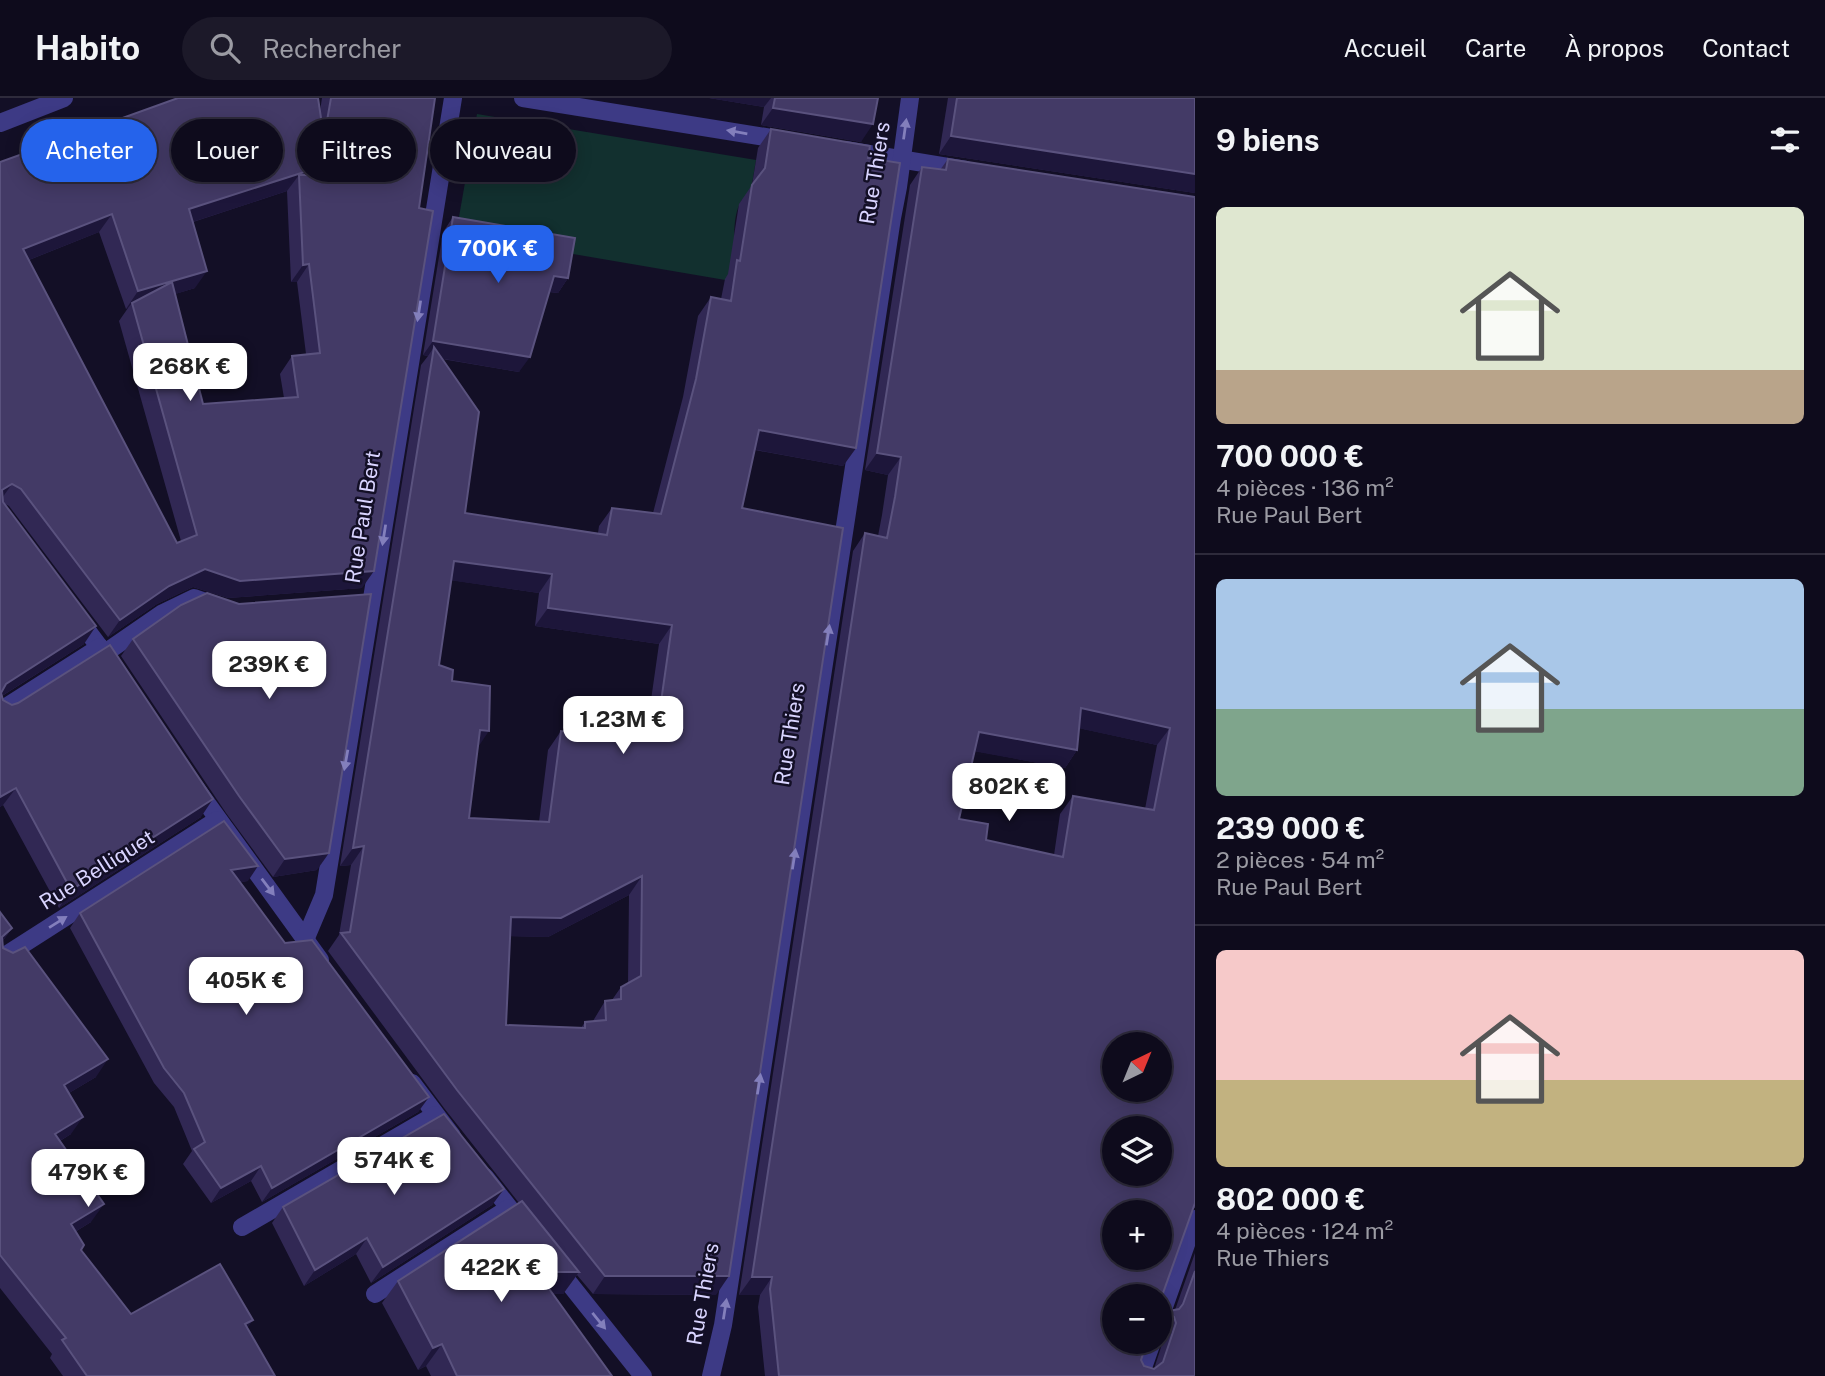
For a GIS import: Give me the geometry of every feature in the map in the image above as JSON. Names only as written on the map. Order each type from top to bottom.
[{"type":"street","points":[[0,123],[64,98]]},
{"type":"street","name":"Rue Paul Bert","points":[[305,940],[324,895],[367,600],[453,98]]},
{"type":"street","points":[[523,98],[989,174]]},
{"type":"street","name":"Rue Thiers","points":[[711,1376],[723,1325],[910,98]]},
{"type":"street","points":[[0,710],[163,613],[194,598],[226,610],[239,609]]},
{"type":"street","points":[[66,603],[128,687]]},
{"type":"street","points":[[187,776],[330,973]]},
{"type":"street","name":"Rue Belliquet","points":[[0,959],[217,820]]},
{"type":"street","points":[[403,1071],[460,1146]]},
{"type":"street","points":[[242,1227],[435,1115]]},
{"type":"street","points":[[476,1166],[643,1376]]},
{"type":"street","points":[[375,1294],[509,1208]]},
{"type":"street","points":[[1172,1284],[1195,1219]]},
{"type":"street","points":[[1140,1376],[1148,1354]]},
{"type":"green space","points":[[477,114],[507,119],[476,119]]},
{"type":"green space","points":[[576,130],[756,160],[749,202],[742,200],[736,217],[734,240],[737,282],[456,234],[465,182],[576,182]]},
{"type":"building","points":[[178,98],[318,98],[321,119],[297,119],[297,174],[283,179],[283,119],[171,119],[171,182],[273,182],[189,209],[207,271],[138,291],[112,214],[23,249],[177,543],[197,535],[132,303],[172,282],[203,404],[298,397],[292,356],[320,353],[309,264],[303,265],[299,182],[416,182],[416,119],[327,119],[331,98],[435,98],[419,208],[433,211],[374,571],[240,581],[205,569],[169,586],[120,620],[21,489],[12,484],[2,490],[3,502],[96,626],[6,684],[1,693],[3,700],[12,705],[18,703],[110,645],[213,799],[71,890],[16,788],[0,797],[0,162],[21,154],[21,182],[157,182],[157,119],[120,119]]},
{"type":"building","points":[[775,98],[878,98],[873,124],[773,108]]},
{"type":"building","points":[[957,98],[1195,98],[1195,174],[951,136]]},
{"type":"building","points":[[771,129],[870,146],[868,158],[900,163],[856,448],[759,430],[742,508],[843,528],[729,1276],[605,1276],[457,1090],[341,933],[350,932],[364,846],[353,848],[434,347],[479,412],[465,513],[607,535],[612,508],[661,514],[696,379],[711,297],[731,301],[752,185],[765,168]],"holes":[[[454,561],[552,574],[548,608],[672,625],[660,709],[635,705],[630,739],[561,731],[549,822],[469,818],[480,730],[489,731],[490,686],[452,681],[453,670],[439,665]],[[642,876],[641,976],[621,987],[621,999],[605,1001],[606,1020],[585,1022],[585,1028],[506,1025],[511,917],[561,918]]]},
{"type":"building","points":[[948,159],[1195,197],[1195,1203],[1172,1268],[1172,1200],[1102,1200],[1102,1270],[1171,1270],[1166,1284],[1102,1284],[1102,1354],[1143,1354],[1141,1360],[1144,1366],[1154,1369],[1163,1362],[1166,1354],[1172,1354],[1172,1335],[1176,1323],[1172,1310],[1179,1309],[1183,1304],[1195,1271],[1195,1376],[779,1376],[770,1289],[772,1277],[752,1277],[865,533],[887,538],[895,497],[901,457],[877,453],[922,167],[946,170]],"holes":[[[1081,708],[1170,728],[1154,810],[1073,796],[1063,857],[986,840],[988,824],[959,819],[979,732],[1077,750]]]},
{"type":"building","points":[[453,217],[575,238],[568,278],[554,276],[530,357],[433,341]]},
{"type":"building","points":[[207,593],[239,604],[371,594],[329,853],[285,859],[133,639],[181,605]]},
{"type":"building","points":[[224,821],[258,866],[231,870],[285,943],[312,940],[429,1097],[272,1188],[261,1166],[221,1188],[194,1149],[205,1142],[184,1093],[164,1068],[80,913]]},
{"type":"building","points":[[0,912],[12,928],[2,937],[3,948],[13,953],[25,947],[108,1059],[64,1085],[83,1117],[55,1134],[104,1204],[71,1224],[84,1245],[81,1250],[131,1314],[220,1264],[253,1320],[245,1324],[275,1376],[87,1376],[62,1340],[66,1338],[0,1255]]},
{"type":"building","points":[[444,1114],[504,1189],[383,1267],[367,1238],[315,1270],[283,1207]]},
{"type":"building","points":[[522,1201],[579,1272],[537,1272],[612,1376],[457,1376],[442,1344],[433,1348],[398,1281]]}]
